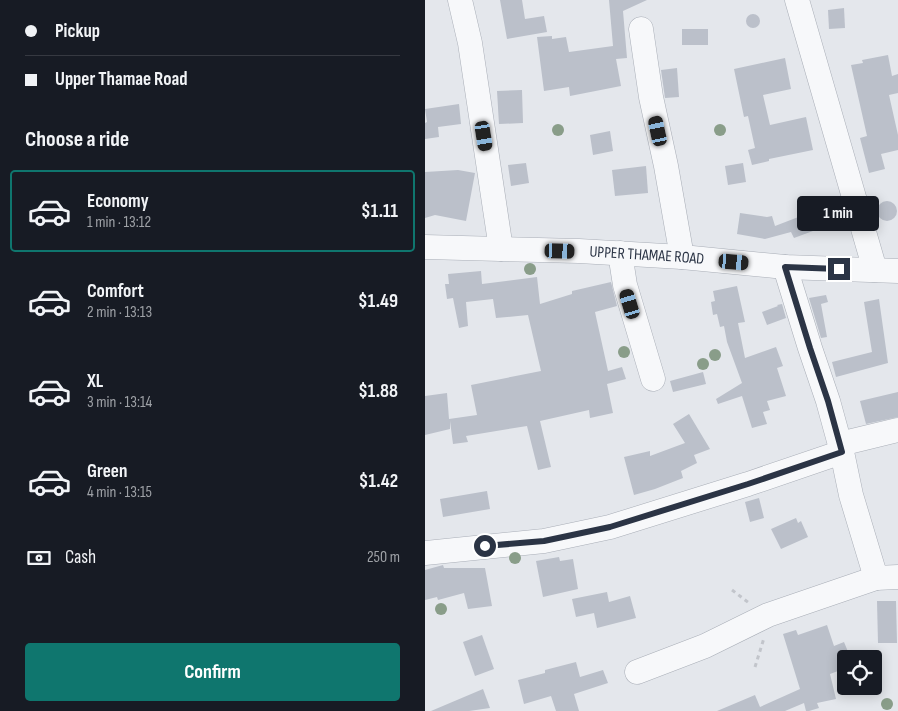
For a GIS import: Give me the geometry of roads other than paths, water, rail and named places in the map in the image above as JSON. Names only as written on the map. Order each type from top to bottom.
[{"type":"street","points":[[460,0],[470,43],[501,249]]},
{"type":"street","points":[[797,0],[886,270]]},
{"type":"street","points":[[641,29],[651,97],[666,166],[682,257]]},
{"type":"street","name":"UPPER THAMAE ROAD","points":[[425,247],[620,253],[785,267],[886,270]]},
{"type":"street","points":[[620,253],[625,285],[653,380]]},
{"type":"street","points":[[637,672],[705,646],[768,615],[887,578],[851,495],[828,401],[785,267]]},
{"type":"street","points":[[425,553],[544,541],[610,527],[748,484],[841,448],[898,430]]}]
